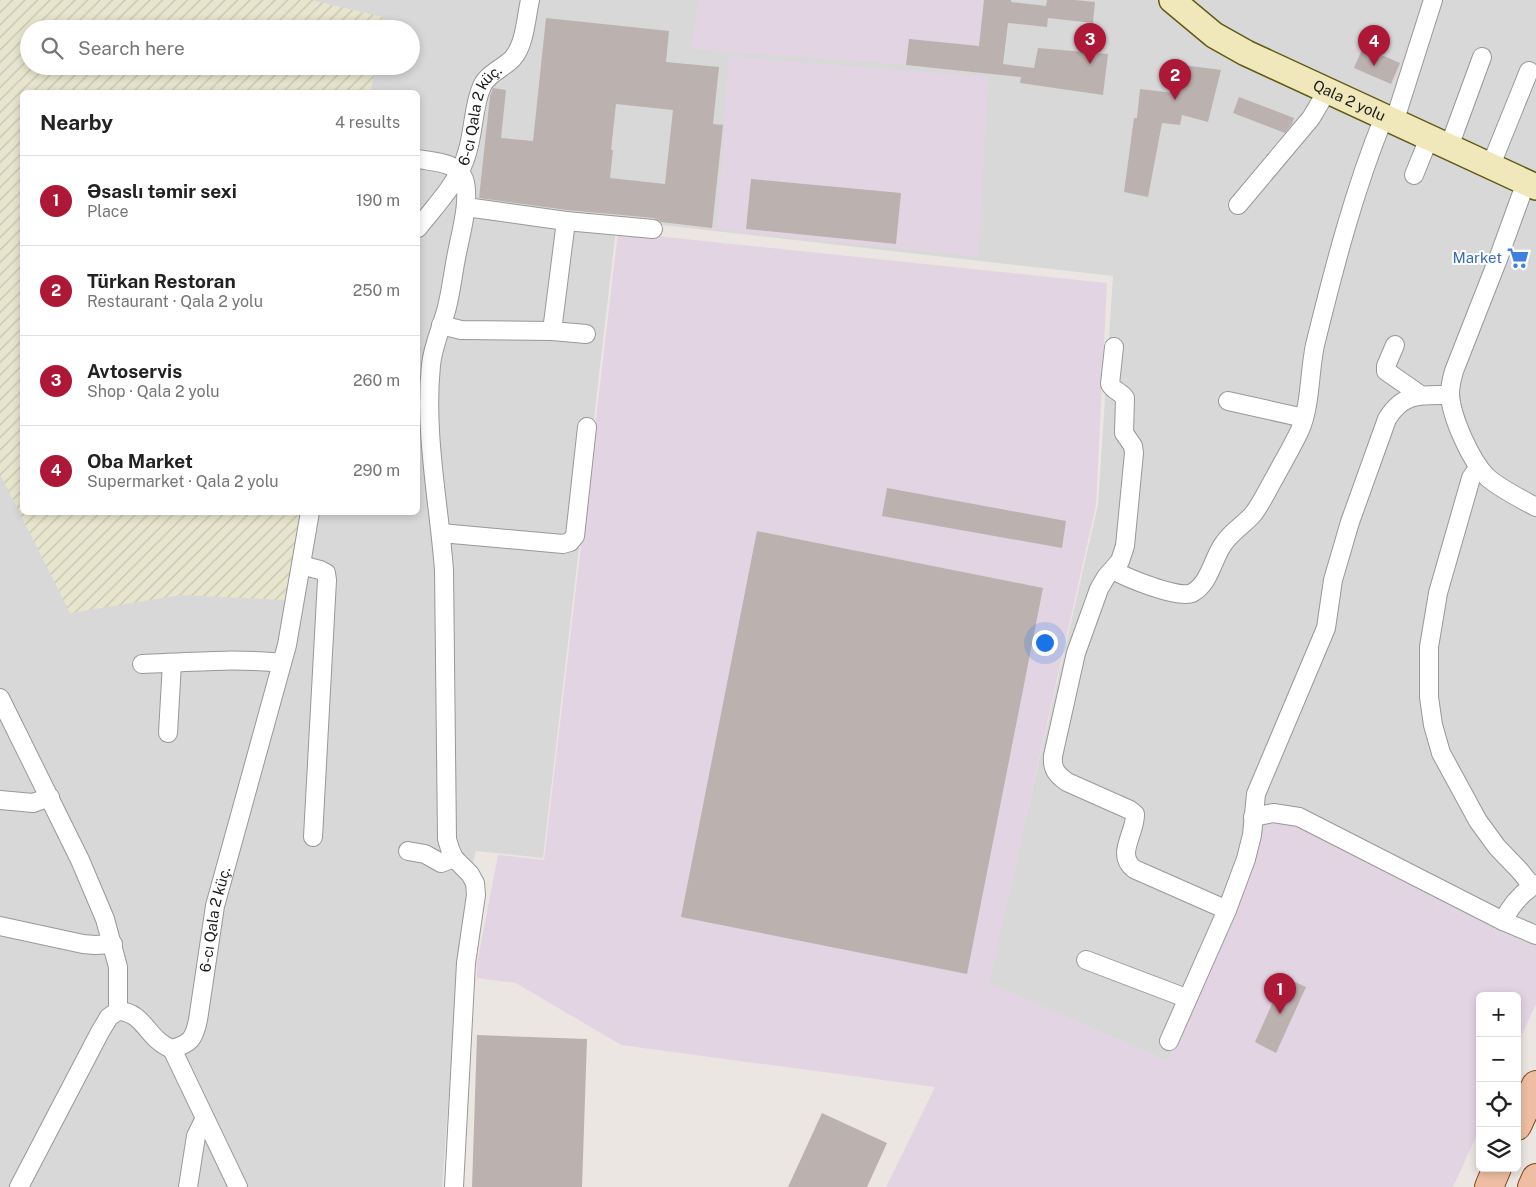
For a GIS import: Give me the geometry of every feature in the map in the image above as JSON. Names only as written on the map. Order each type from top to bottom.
[{"type":"main road","name":"Qala 2 yolu","points":[[1172,0],[1192,18],[1246,53],[1327,91],[1391,114]]},
{"type":"main road","name":"Qala 2 yolu","points":[[1190,0],[1220,23],[1252,42],[1391,114],[1532,181]]},
{"type":"main road","name":"Qala 2 yolu","points":[[1441,137],[1495,155],[1532,181]]},
{"type":"main road","points":[[1521,1117],[1536,1085]]},
{"type":"main road","points":[[1489,1187],[1496,1172]]},
{"type":"main road","points":[[1532,1187],[1536,1178]]},
{"type":"street","name":"6-cı Qala 2 küç.","points":[[420,226],[440,201],[467,155],[483,83],[513,58],[518,50],[530,0]]},
{"type":"street","points":[[1113,570],[1127,578],[1180,594],[1190,594],[1198,589],[1206,577],[1225,541],[1253,515],[1261,502],[1293,443],[1304,418],[1312,360],[1331,277],[1366,163],[1391,114],[1433,0]]},
{"type":"street","points":[[1414,175],[1441,137],[1482,57]]},
{"type":"street","points":[[1495,155],[1529,70]]},
{"type":"street","points":[[1238,205],[1311,118],[1327,91]]},
{"type":"street","points":[[420,159],[441,163],[459,170],[466,187],[466,207],[447,308],[431,365],[430,408],[435,494],[444,570],[447,839],[454,858],[470,874],[475,882],[476,895],[466,963],[454,1187]]},
{"type":"street","points":[[1532,181],[1498,259],[1454,371],[1450,395],[1454,414],[1478,468],[1488,478],[1522,500],[1536,506]]},
{"type":"street","points":[[466,207],[566,221],[653,229]]},
{"type":"street","points":[[552,331],[566,221]]},
{"type":"street","points":[[441,325],[461,330],[552,331],[586,334]]},
{"type":"street","points":[[1394,345],[1386,371],[1419,394]]},
{"type":"street","points":[[1114,347],[1110,384],[1123,394],[1125,398],[1124,433],[1133,446],[1134,453],[1125,546],[1120,560],[1099,589],[1076,653],[1052,767],[1058,776],[1067,782],[1135,814],[1136,820],[1126,851],[1126,859],[1129,865],[1134,869],[1227,910]]},
{"type":"street","points":[[1168,1041],[1227,910],[1246,859],[1252,835],[1256,794],[1326,628],[1333,580],[1350,522],[1387,419],[1403,401],[1419,394],[1450,395]]},
{"type":"street","points":[[1228,401],[1304,418]]},
{"type":"street","points":[[441,533],[563,544],[570,542],[575,536],[587,427]]},
{"type":"street","points":[[1478,468],[1471,478],[1438,593],[1429,647],[1429,696],[1433,725],[1441,753],[1478,821],[1497,847],[1534,885],[1521,895],[1510,908],[1503,921]]},
{"type":"street","name":"6-cı Qala 2 küç.","points":[[172,1050],[188,1043],[196,1032],[215,906],[287,645],[309,515]]},
{"type":"street","points":[[301,565],[326,573],[327,580],[313,837]]},
{"type":"street","points":[[142,664],[251,660],[282,663]]},
{"type":"street","points":[[168,733],[172,663]]},
{"type":"street","points":[[0,698],[50,797],[97,898],[113,944],[118,967],[118,1011]]},
{"type":"street","points":[[0,800],[34,803],[50,797]]},
{"type":"street","points":[[1253,817],[1273,813],[1299,818],[1503,921],[1536,935]]},
{"type":"street","points":[[408,851],[425,854],[441,863],[454,858]]},
{"type":"street","points":[[0,926],[83,944],[113,944]]},
{"type":"street","points":[[1086,960],[1186,998]]},
{"type":"street","points":[[19,1187],[100,1032],[109,1017],[118,1011],[129,1011],[138,1018],[155,1040],[162,1046],[172,1050],[238,1187]]},
{"type":"street","points":[[188,1187],[196,1136],[205,1118]]},
{"type":"shaded area","points":[[0,0],[1536,0],[1536,949],[1167,1061],[988,983],[1098,505],[1113,276],[617,220],[543,858],[476,851],[467,886],[458,969],[442,1187],[0,1187]]},
{"type":"shaded area","points":[[0,0],[311,0],[383,17],[382,20],[20,20],[20,75],[374,75],[371,90],[20,90],[20,514],[0,474]]},
{"type":"shaded area","points":[[698,0],[984,0],[979,46],[909,39],[906,65],[692,49]]},
{"type":"shaded area","points":[[729,56],[988,77],[978,257],[717,229]]},
{"type":"shaded area","points":[[618,232],[1107,283],[1096,505],[989,983],[1167,1061],[1269,822],[1285,822],[1536,948],[1536,1004],[1521,1036],[1521,992],[1476,992],[1476,1137],[1453,1187],[886,1187],[935,1087],[621,1045],[516,983],[477,978],[477,964],[498,855],[544,860]]},
{"type":"shaded area","points":[[21,515],[302,515],[287,600],[180,595],[70,613]]},
{"type":"building","points":[[984,0],[1011,0],[1011,2],[1046,6],[1047,0],[1095,2],[1093,23],[1048,18],[1047,27],[1008,23],[1003,64],[1034,68],[1038,48],[1108,54],[1103,95],[1020,83],[1021,77],[906,65],[909,39],[979,46]]},
{"type":"building","points":[[546,18],[669,31],[666,62],[719,67],[713,124],[723,125],[712,228],[661,222],[654,218],[567,210],[479,198],[490,96],[493,88],[506,90],[501,138],[533,141]],"holes":[[[616,104],[673,110],[665,184],[610,178]]]},
{"type":"building","points":[[1363,47],[1400,63],[1391,84],[1354,68]]},
{"type":"building","points":[[1175,64],[1221,70],[1208,122],[1182,115],[1180,125],[1162,123],[1148,197],[1124,192],[1140,89],[1174,93]]},
{"type":"building","points":[[1239,97],[1294,118],[1292,124],[1285,133],[1233,113]]},
{"type":"building","points":[[751,179],[901,193],[896,244],[746,229]]},
{"type":"building","points":[[887,488],[1066,521],[1062,548],[882,516]]},
{"type":"building","points":[[757,531],[1043,588],[967,974],[681,917]]},
{"type":"building","points":[[1284,977],[1306,987],[1276,1053],[1255,1042]]},
{"type":"building","points":[[477,1035],[587,1039],[582,1187],[472,1187]]},
{"type":"building","points":[[822,1113],[887,1143],[867,1187],[788,1187]]},
{"type":"place","name":"Avtoservis","points":[[1090,64]]},
{"type":"place","name":"Oba Market","points":[[1374,66]]},
{"type":"place","name":"Türkan Restoran","points":[[1175,100]]},
{"type":"place","name":"Market","points":[[1518,258]]},
{"type":"place","name":"Əsaslı təmir sexi","points":[[1280,1014]]}]
